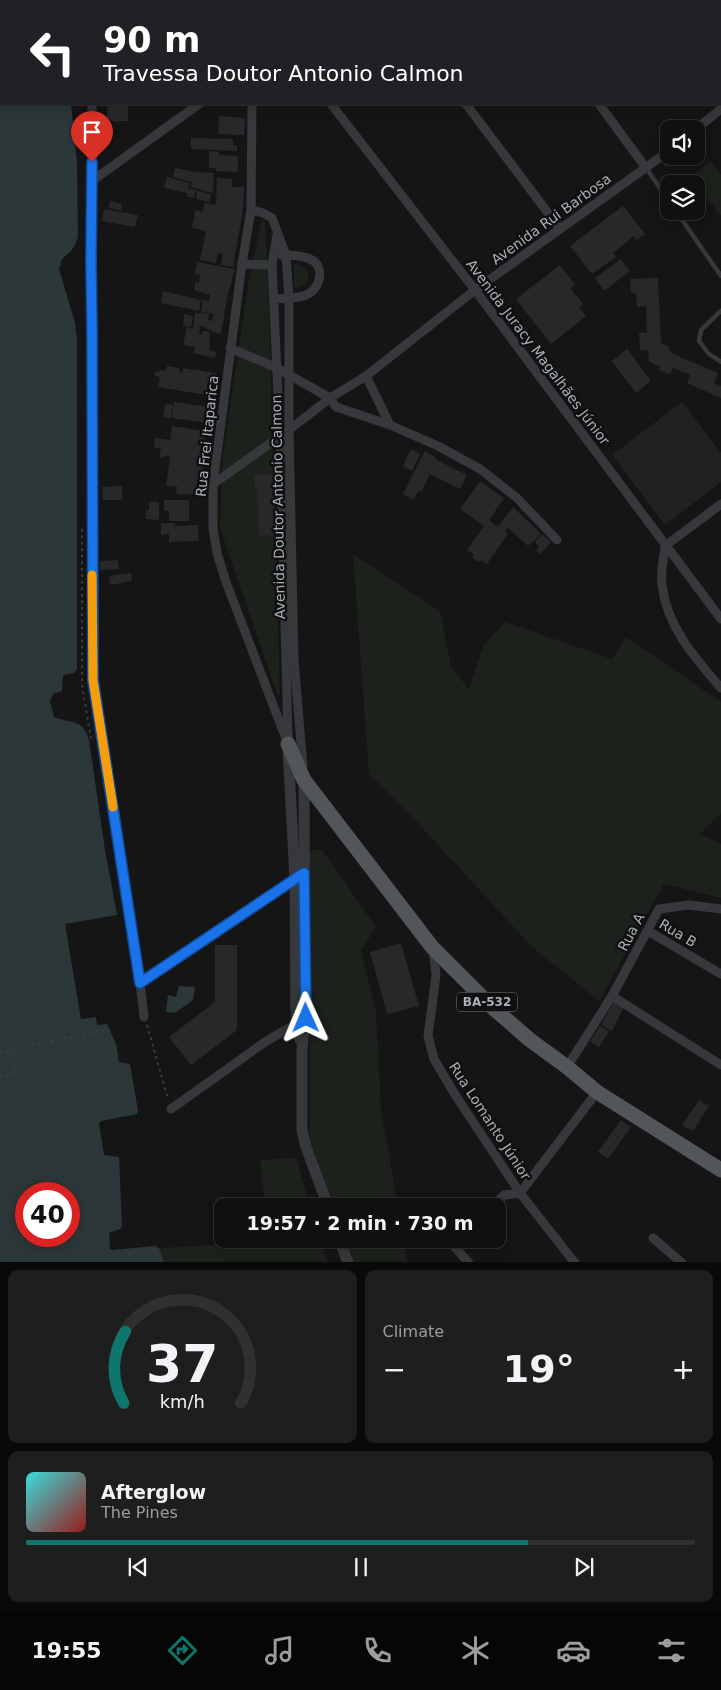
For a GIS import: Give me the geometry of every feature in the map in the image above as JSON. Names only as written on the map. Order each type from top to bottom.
[{"type":"main road","name":"BA-532","points":[[288,744],[304,780],[432,947],[492,1007],[530,1040],[597,1092],[721,1170]]},
{"type":"street","points":[[92,105],[93,680],[144,1017]]},
{"type":"street","points":[[92,181],[198,105]]},
{"type":"street","name":"Rua Frei Itaparica","points":[[252,105],[252,210],[230,348],[213,484],[213,528],[219,562],[288,744]]},
{"type":"street","name":"Avenida Juracy Magalhães Júnior","points":[[332,105],[475,290],[721,619]]},
{"type":"street","points":[[467,105],[560,229]]},
{"type":"street","points":[[600,105],[646,168]]},
{"type":"street","points":[[705,122],[721,109]]},
{"type":"street","name":"Avenida Rui Barbosa","points":[[213,484],[280,437],[330,398],[366,376],[475,290],[660,158]]},
{"type":"street","name":"Avenida Doutor Antonio Calmon","points":[[252,210],[272,218],[286,255],[289,298],[290,377],[287,576]]},
{"type":"street","name":"Avenida Doutor Antonio Calmon","points":[[277,235],[272,266],[290,660],[288,744]]},
{"type":"street","points":[[274,254],[310,259],[316,264],[319,272],[317,285],[307,295],[274,299]]},
{"type":"street","points":[[242,264],[272,266]]},
{"type":"street","points":[[230,348],[277,368],[330,398],[336,407],[390,425],[438,446],[480,469],[517,498],[557,540]]},
{"type":"street","points":[[366,376],[390,425]]},
{"type":"street","points":[[721,504],[666,546],[662,583],[671,619],[690,652],[721,688]]},
{"type":"street","name":"Avenida Doutor Antonio Calmon","points":[[290,660],[304,780]]},
{"type":"street","points":[[288,744],[300,876]]},
{"type":"street","points":[[304,780],[300,876],[301,1115],[303,1139],[325,1198]]},
{"type":"street","points":[[140,983],[300,876]]},
{"type":"street","name":"Rua A","points":[[567,1067],[612,996],[659,908],[689,906],[721,909]]},
{"type":"street","name":"Rua B","points":[[648,931],[721,974]]},
{"type":"street","name":"Rua Lomanto Júnior","points":[[432,947],[436,975],[428,1036],[434,1059],[454,1093],[520,1193],[575,1262]]},
{"type":"street","points":[[612,996],[721,1065]]},
{"type":"street","points":[[171,1109],[265,1042],[301,1021]]},
{"type":"street","points":[[502,1198],[520,1193],[597,1092]]},
{"type":"street","points":[[653,1238],[682,1262]]},
{"type":"street","points":[[343,1248],[348,1262]]},
{"type":"street","points":[[460,1248],[469,1262]]},
{"type":"lane","points":[[646,168],[660,188]]},
{"type":"lane","points":[[682,220],[721,276]]},
{"type":"lane","points":[[721,311],[701,330],[699,341],[709,354],[721,362]]},
{"type":"path","points":[[144,1017],[171,1109]]},
{"type":"path","points":[[0,1052],[109,1030]]},
{"type":"path","points":[[0,1076],[16,1073],[11,1050]]},
{"type":"shaded area","points":[[0,105],[71,105],[77,162],[78,237],[71,251],[62,259],[59,269],[75,323],[77,340],[77,669],[74,673],[63,675],[62,691],[53,694],[50,701],[54,717],[80,725],[89,740],[105,850],[117,915],[65,924],[81,1019],[96,1017],[97,1025],[107,1024],[116,1044],[119,1062],[130,1064],[138,1111],[137,1114],[99,1123],[104,1155],[119,1157],[122,1226],[120,1229],[109,1233],[110,1249],[155,1246],[159,1248],[164,1262],[0,1262]]},
{"type":"shaded area","points":[[711,161],[721,175],[721,216],[705,195],[705,175],[694,175]]},
{"type":"shaded area","points":[[262,220],[265,221],[268,282],[280,694],[277,694],[220,528],[222,461],[249,279]]},
{"type":"shaded area","points":[[294,264],[302,265],[308,272],[306,284],[301,287],[294,288]]},
{"type":"shaded area","points":[[682,402],[721,453],[721,482],[665,525],[612,455]]},
{"type":"shaded area","points":[[353,554],[440,611],[451,667],[469,689],[483,646],[505,622],[612,659],[626,637],[721,702],[721,813],[700,834],[721,844],[721,898],[664,884],[599,1001],[530,945],[417,822],[369,774]]},
{"type":"shaded area","points":[[309,850],[322,850],[376,927],[361,951],[376,1012],[381,1110],[397,1198],[329,1198],[310,1144]]},
{"type":"shaded area","points":[[179,986],[195,987],[193,1000],[175,1013],[166,1012],[168,995],[176,997]]},
{"type":"shaded area","points":[[296,1158],[308,1198],[264,1198],[260,1160]]},
{"type":"shaded area","points":[[214,1245],[214,1248],[323,1248],[327,1262],[164,1262],[159,1248]]},
{"type":"shaded area","points":[[348,1248],[405,1248],[407,1262],[353,1262]]},
{"type":"building","points":[[107,105],[128,105],[128,121],[107,121]]},
{"type":"building","points":[[219,116],[245,118],[244,135],[218,134]]},
{"type":"building","points":[[191,138],[233,139],[233,145],[237,146],[237,151],[191,149]]},
{"type":"building","points":[[209,151],[219,152],[219,155],[238,156],[238,172],[216,171],[216,168],[209,168]]},
{"type":"building","points":[[175,168],[214,173],[213,193],[191,187],[192,182],[173,177]]},
{"type":"building","points":[[167,177],[190,183],[188,188],[211,194],[209,202],[196,199],[197,193],[195,192],[194,198],[187,196],[187,193],[164,188]]},
{"type":"building","points":[[217,178],[232,179],[232,187],[244,187],[243,208],[241,207],[243,210],[233,267],[221,265],[223,254],[218,253],[216,263],[200,260],[206,231],[192,228],[195,210],[203,212],[204,203],[216,205]]},
{"type":"building","points":[[110,201],[122,204],[121,211],[109,208]]},
{"type":"building","points":[[623,206],[645,234],[636,240],[634,236],[613,253],[616,257],[592,274],[570,246]]},
{"type":"building","points":[[104,209],[138,215],[135,227],[102,221]]},
{"type":"building","points":[[621,259],[630,271],[604,291],[595,278]]},
{"type":"building","points":[[197,262],[235,269],[227,298],[221,334],[200,326],[199,334],[202,334],[203,331],[210,332],[209,350],[216,352],[215,358],[193,353],[195,347],[183,345],[187,327],[193,329],[195,313],[209,314],[208,320],[212,321],[213,314],[201,312],[203,300],[209,301],[210,295],[194,290],[195,282],[199,283],[200,275],[195,274]]},
{"type":"building","points":[[560,265],[575,285],[570,288],[583,304],[579,307],[586,316],[551,344],[516,299]]},
{"type":"building","points":[[658,278],[661,343],[668,346],[671,353],[718,373],[714,383],[721,386],[721,398],[687,383],[690,375],[673,368],[670,375],[659,370],[660,366],[649,361],[648,350],[640,350],[639,333],[647,333],[646,306],[637,307],[636,293],[631,293],[630,279]]},
{"type":"building","points":[[163,291],[201,300],[199,311],[161,303]]},
{"type":"building","points":[[184,314],[193,316],[191,327],[183,325]]},
{"type":"building","points":[[627,349],[651,381],[636,393],[612,361]]},
{"type":"building","points":[[167,366],[180,368],[180,373],[182,373],[183,368],[216,373],[212,385],[216,386],[215,394],[212,393],[212,396],[158,387],[160,377],[155,376],[155,371],[166,371]]},
{"type":"building","points":[[174,402],[210,407],[207,423],[172,418]]},
{"type":"building","points":[[165,404],[173,405],[171,418],[163,417]]},
{"type":"building","points":[[172,426],[205,431],[203,469],[204,477],[206,477],[204,494],[176,494],[177,486],[166,486],[170,457],[159,457],[161,448],[154,448],[155,438],[170,440]]},
{"type":"building","points":[[411,449],[420,454],[412,471],[403,466]]},
{"type":"building","points":[[425,451],[435,459],[467,475],[460,489],[430,474],[421,492],[418,491],[414,500],[403,494]]},
{"type":"building","points":[[273,474],[274,535],[259,536],[257,489],[255,489],[254,475]]},
{"type":"building","points":[[480,481],[504,498],[489,520],[498,527],[513,507],[541,534],[528,546],[508,528],[505,532],[508,534],[487,564],[480,560],[478,562],[472,557],[474,554],[467,550],[484,526],[460,509]]},
{"type":"building","points":[[122,486],[122,500],[103,500],[102,487]]},
{"type":"building","points":[[164,500],[189,500],[189,521],[169,521],[169,511],[164,511]]},
{"type":"building","points":[[149,502],[159,502],[159,520],[146,519],[146,510],[149,510]]},
{"type":"building","points":[[161,523],[175,523],[175,526],[198,525],[199,541],[169,542],[169,534],[161,535]]},
{"type":"building","points":[[542,534],[551,542],[540,554],[536,550],[539,547],[535,542]]},
{"type":"building","points":[[118,560],[119,569],[100,570],[100,561]]},
{"type":"building","points":[[131,573],[132,581],[110,585],[109,576]]},
{"type":"building","points":[[401,943],[419,1006],[387,1014],[370,952]]},
{"type":"building","points":[[215,945],[237,945],[237,1030],[191,1065],[169,1037],[215,1002]]},
{"type":"building","points":[[614,1002],[624,1007],[612,1031],[601,1025]]},
{"type":"building","points":[[600,1026],[609,1031],[599,1047],[590,1041]]},
{"type":"building","points":[[699,1100],[709,1106],[693,1131],[682,1125]]},
{"type":"building","points":[[621,1120],[631,1127],[608,1159],[598,1152]]},
{"type":"slow traffic","points":[[92,575],[93,680],[113,807]]},
{"type":"route","points":[[92,162],[93,680],[140,983],[304,873],[306,1018]]}]
